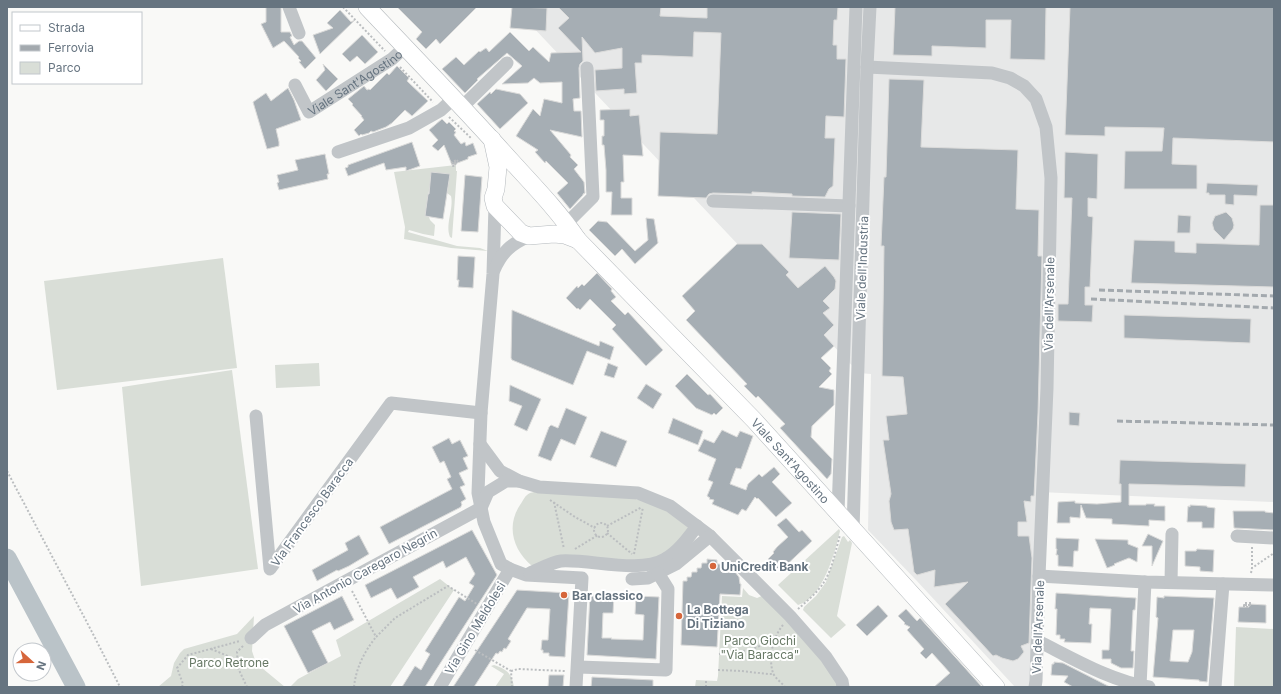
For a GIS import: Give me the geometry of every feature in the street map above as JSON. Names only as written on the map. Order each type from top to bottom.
[{"type":"main road","name":"Viale Sant'Agostino","points":[[367,7],[492,139],[550,203],[567,223],[578,240],[754,420],[996,687]]},
{"type":"main road","points":[[492,139],[498,167],[496,189],[493,198],[495,206],[521,233],[534,235],[544,228],[550,219],[550,203]]},
{"type":"main road","points":[[496,189],[508,179],[518,176],[526,177]]},
{"type":"main road","name":"Viale Sant'Agostino","points":[[534,235],[565,235],[578,240]]},
{"type":"street","points":[[289,7],[299,33]]},
{"type":"street","name":"Viale dell'Industria","points":[[845,521],[849,206],[856,7]]},
{"type":"street","name":"Viale dell'Industria","points":[[845,521],[870,7]]},
{"type":"street","name":"Viale Sant'Agostino","points":[[295,85],[309,112],[392,59],[405,47]]},
{"type":"street","points":[[338,152],[409,128],[457,103],[507,63]]},
{"type":"street","name":"Via dell'Arsenale","points":[[868,67],[992,73],[1010,78],[1024,86],[1036,100],[1046,127],[1051,178],[1047,388],[1035,687]]},
{"type":"street","points":[[567,223],[593,197],[587,68]]},
{"type":"street","points":[[713,201],[849,206]]},
{"type":"street","points":[[495,206],[492,274],[481,414],[478,493],[484,522],[501,564],[526,575],[582,578],[576,687]]},
{"type":"street","points":[[492,274],[499,259],[507,249],[516,242],[534,235]]},
{"type":"street","name":"Via Francesco Baracca","points":[[256,416],[270,569],[391,403],[481,414]]},
{"type":"street","points":[[480,444],[500,471],[519,481],[543,487],[638,493],[645,501],[670,506],[710,536],[790,616],[826,657],[844,685]]},
{"type":"street","points":[[481,508],[488,492],[506,481],[519,481]]},
{"type":"street","name":"Via Antonio Caregaro Negrin","points":[[251,638],[265,625],[481,508]]},
{"type":"street","points":[[526,575],[560,561],[653,565],[665,559],[681,546],[697,526]]},
{"type":"street","points":[[1171,582],[1172,534]]},
{"type":"street","points":[[632,579],[648,578],[676,564],[710,536]]},
{"type":"street","points":[[1237,536],[1274,538]]},
{"type":"street","name":"Via Gino Meldolesi","points":[[440,687],[510,569]]},
{"type":"street","points":[[578,669],[666,670],[668,589],[658,573]]},
{"type":"street","points":[[1039,576],[1145,582],[1274,585]]},
{"type":"street","points":[[1038,641],[1101,672],[1144,686],[1145,582]]},
{"type":"street","points":[[1215,687],[1223,584]]},
{"type":"path","points":[[343,7],[441,110],[472,140]]},
{"type":"path","points":[[7,471],[120,687]]},
{"type":"path","points":[[543,487],[543,496],[595,528],[598,535],[603,536],[607,533]]},
{"type":"path","points":[[607,526],[645,501]]},
{"type":"path","points":[[607,533],[633,555],[645,501]]},
{"type":"path","points":[[554,502],[565,554]]},
{"type":"path","points":[[785,687],[774,674],[772,654],[774,640],[779,629],[790,616],[811,597],[824,582],[830,570],[845,521]]},
{"type":"path","points":[[595,528],[601,523],[607,526]]},
{"type":"path","points":[[607,526],[607,533]]},
{"type":"path","points":[[1250,584],[1252,568],[1252,537]]},
{"type":"path","points":[[1252,568],[1274,553]]},
{"type":"path","points":[[346,581],[376,637]]},
{"type":"path","points":[[354,687],[355,676],[365,651],[376,637],[395,618],[448,586],[486,609]]},
{"type":"path","points":[[182,687],[183,684],[177,668],[188,655],[251,638]]},
{"type":"path","points":[[238,668],[237,652],[251,638]]},
{"type":"path","points":[[719,654],[750,650],[774,640]]},
{"type":"path","points":[[465,644],[511,671],[518,669],[578,669]]},
{"type":"path","points":[[211,649],[217,650],[228,656],[238,668],[247,687]]},
{"type":"path","points":[[718,670],[774,674]]},
{"type":"path","points":[[511,671],[512,687]]},
{"type":"path","points":[[706,680],[706,687]]},
{"type":"shaded area","points":[[514,7],[1274,7],[1274,502],[1039,492],[1031,687],[1015,687],[868,530],[871,374],[859,373]]},
{"type":"green space","points":[[456,165],[457,171],[452,238],[450,237],[448,227],[452,201],[451,196],[447,193],[449,175],[432,172],[425,216],[429,217],[435,225],[434,236],[409,230],[408,232],[457,246],[480,248],[488,251],[451,248],[404,239],[405,227],[394,172]]},
{"type":"green space","points":[[223,258],[237,368],[57,390],[44,281]]},
{"type":"green space","points":[[319,363],[320,386],[276,388],[275,365]]},
{"type":"green space","points":[[232,370],[258,569],[141,586],[122,387]]},
{"type":"green space","points":[[534,492],[610,495],[642,500],[672,513],[688,527],[687,533],[659,560],[532,566],[525,560],[516,545],[513,521],[520,505],[527,495]]},
{"type":"green space","points":[[839,529],[840,531],[835,550],[821,584],[807,601],[798,605],[778,585]]},
{"type":"green space","points":[[844,536],[848,542],[850,540],[852,543],[837,616],[846,625],[831,638],[803,610],[826,582],[842,537]]},
{"type":"green space","points":[[440,579],[454,590],[390,687],[290,687],[298,679],[341,656],[336,640]]},
{"type":"green space","name":"Parco Giochi \"Via Baracca\"","points":[[743,588],[749,595],[757,598],[764,595],[823,656],[840,687],[695,687],[696,680],[717,681],[722,596],[742,597]]},
{"type":"green space","name":"Parco Retrone","points":[[254,616],[252,651],[256,663],[285,687],[158,687],[171,676],[174,663],[184,649],[237,634]]},
{"type":"green space","points":[[1236,627],[1274,629],[1274,687],[1234,687]]},
{"type":"green space","points":[[494,665],[506,670],[512,679],[514,687],[495,687],[504,674],[491,666]]},
{"type":"building","points":[[266,7],[281,7],[281,32],[290,32],[292,36],[290,37],[294,45],[299,41],[302,41],[316,58],[305,69],[299,62],[301,61],[298,58],[299,57],[284,41],[273,48],[261,24],[266,22]]},
{"type":"building","points":[[397,7],[477,7],[440,44],[436,39],[426,49],[416,39],[422,32]]},
{"type":"building","points":[[512,7],[547,8],[546,31],[510,28]]},
{"type":"building","points":[[558,7],[661,7],[660,16],[707,18],[707,7],[838,7],[837,20],[834,20],[833,45],[837,45],[837,59],[846,59],[844,117],[826,116],[825,138],[835,138],[833,186],[829,189],[825,197],[792,196],[792,194],[752,192],[752,194],[713,193],[709,194],[706,198],[658,196],[660,132],[717,134],[721,33],[694,32],[693,57],[642,55],[642,63],[635,63],[637,93],[624,94],[624,89],[596,91],[595,70],[622,68],[622,48],[595,53],[582,37],[583,61],[579,68],[580,98],[573,99],[574,111],[581,111],[582,137],[550,130],[571,155],[570,157],[578,165],[574,169],[584,182],[585,193],[570,209],[557,193],[568,183],[535,152],[538,150],[516,136],[533,109],[540,116],[544,99],[562,103],[562,82],[540,83],[534,78],[528,83],[502,84],[522,66],[507,53],[477,79],[478,80],[465,93],[442,69],[456,57],[464,65],[479,51],[480,52],[486,48],[489,52],[510,32],[529,51],[533,47],[549,62],[551,53],[581,52],[558,28],[569,18]]},
{"type":"building","points":[[895,7],[1046,7],[1045,60],[1010,59],[1011,20],[986,20],[986,48],[932,46],[932,56],[893,55]]},
{"type":"building","points":[[1070,7],[1274,7],[1274,142],[1173,138],[1172,164],[1197,165],[1197,189],[1124,189],[1125,151],[1162,151],[1164,128],[1105,127],[1105,136],[1065,135]]},
{"type":"building","points":[[340,10],[351,22],[355,20],[320,54],[313,35],[333,28],[327,23]]},
{"type":"building","points":[[362,35],[378,52],[365,64],[357,56],[350,62],[342,54]]},
{"type":"building","points":[[323,64],[338,79],[326,91],[316,80],[325,70]]},
{"type":"building","points":[[397,66],[409,78],[407,81],[428,101],[412,116],[405,110],[386,127],[373,132],[371,131],[369,133],[361,134],[359,136],[354,130],[364,120],[348,99],[364,86],[367,90],[370,90],[387,73],[389,75]]},
{"type":"building","points":[[889,79],[924,80],[921,147],[1018,150],[1016,209],[1039,210],[1038,256],[1042,256],[1038,413],[1034,496],[1031,496],[1031,502],[1024,501],[1027,522],[1018,522],[1018,536],[1029,536],[1032,558],[1029,643],[1021,646],[1024,652],[1018,659],[1013,661],[996,655],[993,656],[945,604],[968,582],[934,587],[935,570],[917,575],[914,572],[908,529],[894,530],[891,522],[889,501],[891,494],[883,440],[889,440],[886,416],[907,414],[903,377],[882,376],[884,246],[881,246],[884,177],[886,177]]},
{"type":"building","points":[[288,88],[301,120],[276,129],[279,146],[267,149],[253,102],[266,93],[271,101]]},
{"type":"building","points":[[496,89],[520,94],[528,103],[500,129],[477,104],[490,92],[491,94]]},
{"type":"building","points":[[630,109],[630,116],[639,115],[643,156],[623,155],[624,182],[621,182],[621,198],[632,198],[632,215],[611,215],[612,192],[606,192],[604,145],[602,145],[602,136],[604,136],[604,120],[600,120],[600,110]]},
{"type":"building","points":[[442,119],[447,124],[449,122],[456,129],[454,131],[456,132],[454,135],[461,144],[465,142],[466,146],[473,143],[477,154],[452,165],[444,145],[438,151],[432,146],[438,140],[429,130]]},
{"type":"building","points":[[412,142],[420,166],[406,171],[406,167],[386,170],[384,163],[348,176],[345,168],[348,167],[348,165]]},
{"type":"building","points":[[1065,152],[1098,154],[1097,199],[1088,198],[1088,216],[1093,217],[1090,287],[1085,287],[1085,305],[1093,305],[1092,322],[1058,321],[1058,304],[1068,304],[1072,198],[1064,198]]},
{"type":"building","points":[[325,154],[329,174],[327,174],[328,179],[279,190],[277,175],[298,170],[295,160]]},
{"type":"building","points":[[431,172],[450,174],[443,219],[425,216]]},
{"type":"building","points":[[465,175],[482,177],[478,232],[461,231]]},
{"type":"building","points":[[1207,183],[1258,185],[1257,196],[1234,195],[1234,205],[1225,204],[1225,195],[1209,195],[1209,193],[1206,193]]},
{"type":"building","points":[[1260,205],[1274,205],[1274,287],[1131,283],[1134,240],[1175,241],[1175,252],[1196,253],[1196,243],[1259,245]]},
{"type":"building","points":[[792,212],[841,214],[839,260],[789,258]]},
{"type":"building","points":[[1226,212],[1232,218],[1234,225],[1233,229],[1224,240],[1214,230],[1212,223],[1215,216]]},
{"type":"building","points":[[1178,215],[1191,216],[1190,233],[1177,233]]},
{"type":"building","points":[[646,218],[654,219],[658,243],[635,264],[622,249],[615,256],[589,230],[598,221],[607,222],[635,251],[648,240]]},
{"type":"building","points":[[737,244],[762,244],[789,272],[786,275],[798,288],[825,266],[836,281],[835,289],[823,301],[830,308],[823,313],[834,325],[824,335],[834,346],[821,358],[831,368],[829,371],[832,374],[819,387],[834,390],[834,405],[812,426],[811,437],[832,459],[831,474],[827,479],[780,428],[785,424],[758,396],[756,398],[744,386],[747,384],[686,320],[695,311],[682,296]]},
{"type":"building","points":[[458,256],[475,257],[473,288],[458,287]]},
{"type":"building","points":[[597,273],[612,289],[611,291],[616,297],[611,301],[625,315],[628,312],[663,350],[646,366],[612,329],[616,325],[590,299],[580,310],[566,298],[577,286],[578,288],[582,284],[584,286]]},
{"type":"building","points":[[512,310],[599,346],[600,341],[614,347],[610,360],[587,351],[573,385],[512,360]]},
{"type":"building","points":[[1124,315],[1251,319],[1250,343],[1124,338]]},
{"type":"building","points":[[608,363],[618,367],[614,378],[604,375]]},
{"type":"building","points":[[687,374],[708,395],[710,394],[723,408],[716,415],[714,413],[712,415],[696,408],[675,386]]},
{"type":"building","points":[[646,384],[662,394],[653,409],[637,398]]},
{"type":"building","points":[[510,385],[541,399],[527,431],[514,425],[522,406],[509,401]]},
{"type":"building","points":[[566,408],[587,417],[575,445],[561,439],[551,461],[538,456],[549,427],[551,425],[558,428]]},
{"type":"building","points":[[1069,412],[1080,413],[1079,426],[1069,425]]},
{"type":"building","points":[[673,418],[703,431],[698,445],[668,433]]},
{"type":"building","points":[[722,430],[737,437],[740,431],[753,436],[741,469],[736,468],[730,484],[746,490],[748,484],[759,474],[762,477],[774,467],[780,474],[772,482],[792,503],[776,517],[758,498],[757,499],[755,497],[746,511],[742,509],[738,515],[712,504],[714,500],[709,499],[710,498],[707,496],[713,482],[708,480],[716,459],[698,451],[704,439],[714,443]]},
{"type":"building","points":[[601,431],[627,441],[616,467],[590,457]]},
{"type":"building","points":[[449,438],[452,444],[460,440],[468,456],[463,458],[468,469],[459,473],[465,485],[460,487],[466,499],[461,502],[461,507],[389,544],[380,527],[452,489],[447,479],[451,477],[444,461],[440,463],[432,447]]},
{"type":"building","points":[[1120,460],[1246,464],[1245,487],[1129,484],[1129,505],[1155,504],[1154,506],[1165,506],[1165,521],[1149,520],[1149,526],[1112,524],[1112,519],[1086,518],[1081,505],[1080,518],[1070,517],[1070,523],[1057,523],[1058,502],[1075,501],[1075,503],[1097,504],[1121,502],[1121,484],[1119,484]]},
{"type":"building","points":[[1190,505],[1215,508],[1214,528],[1202,528],[1202,522],[1187,522],[1188,506],[1190,507]]},
{"type":"building","points":[[1233,511],[1265,511],[1274,513],[1274,530],[1234,528]]},
{"type":"building","points":[[786,518],[799,532],[802,530],[812,541],[780,571],[768,559],[777,547],[788,537],[777,525]]},
{"type":"building","points":[[472,530],[497,575],[425,687],[402,687],[415,666],[421,670],[430,654],[425,651],[459,597],[465,601],[474,586],[469,583],[475,574],[466,557],[446,568],[443,561],[413,577],[419,587],[397,599],[391,588],[371,598],[365,585]]},
{"type":"building","points":[[1148,534],[1163,541],[1152,566],[1152,546],[1142,546]]},
{"type":"building","points":[[359,535],[369,554],[349,566],[338,571],[337,570],[317,581],[312,570],[348,550],[345,543]]},
{"type":"building","points":[[1056,538],[1079,539],[1078,551],[1074,551],[1073,567],[1058,566],[1058,555],[1056,555]]},
{"type":"building","points":[[1095,539],[1128,540],[1128,544],[1138,548],[1137,562],[1129,558],[1107,568]]},
{"type":"building","points":[[1197,549],[1214,550],[1213,572],[1200,571],[1200,567],[1185,566],[1185,551],[1196,551]]},
{"type":"building","points":[[707,559],[717,560],[717,564],[722,564],[722,572],[735,572],[739,577],[741,584],[740,595],[720,594],[717,647],[681,645],[683,581],[687,581],[687,577],[691,577],[692,572],[697,572],[697,568],[701,568],[702,563],[707,563]]},
{"type":"building","points":[[517,590],[569,593],[565,657],[549,656],[549,653],[543,653],[543,650],[541,650],[542,640],[548,640],[550,609],[527,608],[508,639],[511,641],[506,649],[504,648],[502,652],[500,651],[498,654],[496,653],[474,687],[453,687]]},
{"type":"building","points":[[1056,593],[1136,598],[1135,610],[1133,610],[1131,651],[1134,651],[1133,668],[1121,668],[1111,663],[1111,659],[1102,659],[1102,650],[1109,650],[1111,609],[1090,608],[1089,624],[1092,624],[1091,643],[1064,642],[1065,639],[1060,639],[1060,635],[1056,635]]},
{"type":"building","points":[[590,594],[614,595],[613,613],[603,613],[602,638],[612,638],[611,639],[643,640],[644,615],[635,614],[636,596],[659,597],[656,659],[587,655]]},
{"type":"building","points":[[342,596],[354,620],[334,630],[330,622],[312,631],[328,663],[308,673],[284,626]]},
{"type":"building","points":[[1164,596],[1214,598],[1207,682],[1199,680],[1153,677],[1158,618],[1156,617],[1157,597],[1164,598]],"holes":[[[1173,630],[1194,630],[1192,652],[1188,662],[1170,661]]]},
{"type":"building","points":[[1249,604],[1266,605],[1266,623],[1238,622],[1239,607],[1249,607]]},
{"type":"building","points":[[878,605],[888,616],[867,636],[856,625]]},
{"type":"building","points":[[906,609],[917,621],[920,618],[982,687],[934,687],[950,673],[932,653],[926,659],[920,653],[924,649],[907,630],[910,627],[904,624],[905,623],[898,616]]},
{"type":"building","points":[[1054,662],[1063,663],[1110,687],[1073,687],[1064,682],[1068,676],[1051,675],[1052,664],[1054,664]]},
{"type":"building","points":[[549,675],[564,675],[563,687],[548,687]]},
{"type":"building","points":[[592,677],[653,680],[653,687],[591,687]]},
{"type":"waterway","points":[[7,558],[76,687]]},
{"type":"railway","points":[[1099,290],[1274,296]]},
{"type":"railway","points":[[1091,299],[1274,308]]},
{"type":"railway","points":[[1117,421],[1274,425]]},
{"type":"place","name":"UniCredit Bank","points":[[713,566]]},
{"type":"place","name":"Bar classico","points":[[564,595]]},
{"type":"place","name":"La Bottega Di Tiziano","points":[[679,616]]}]
